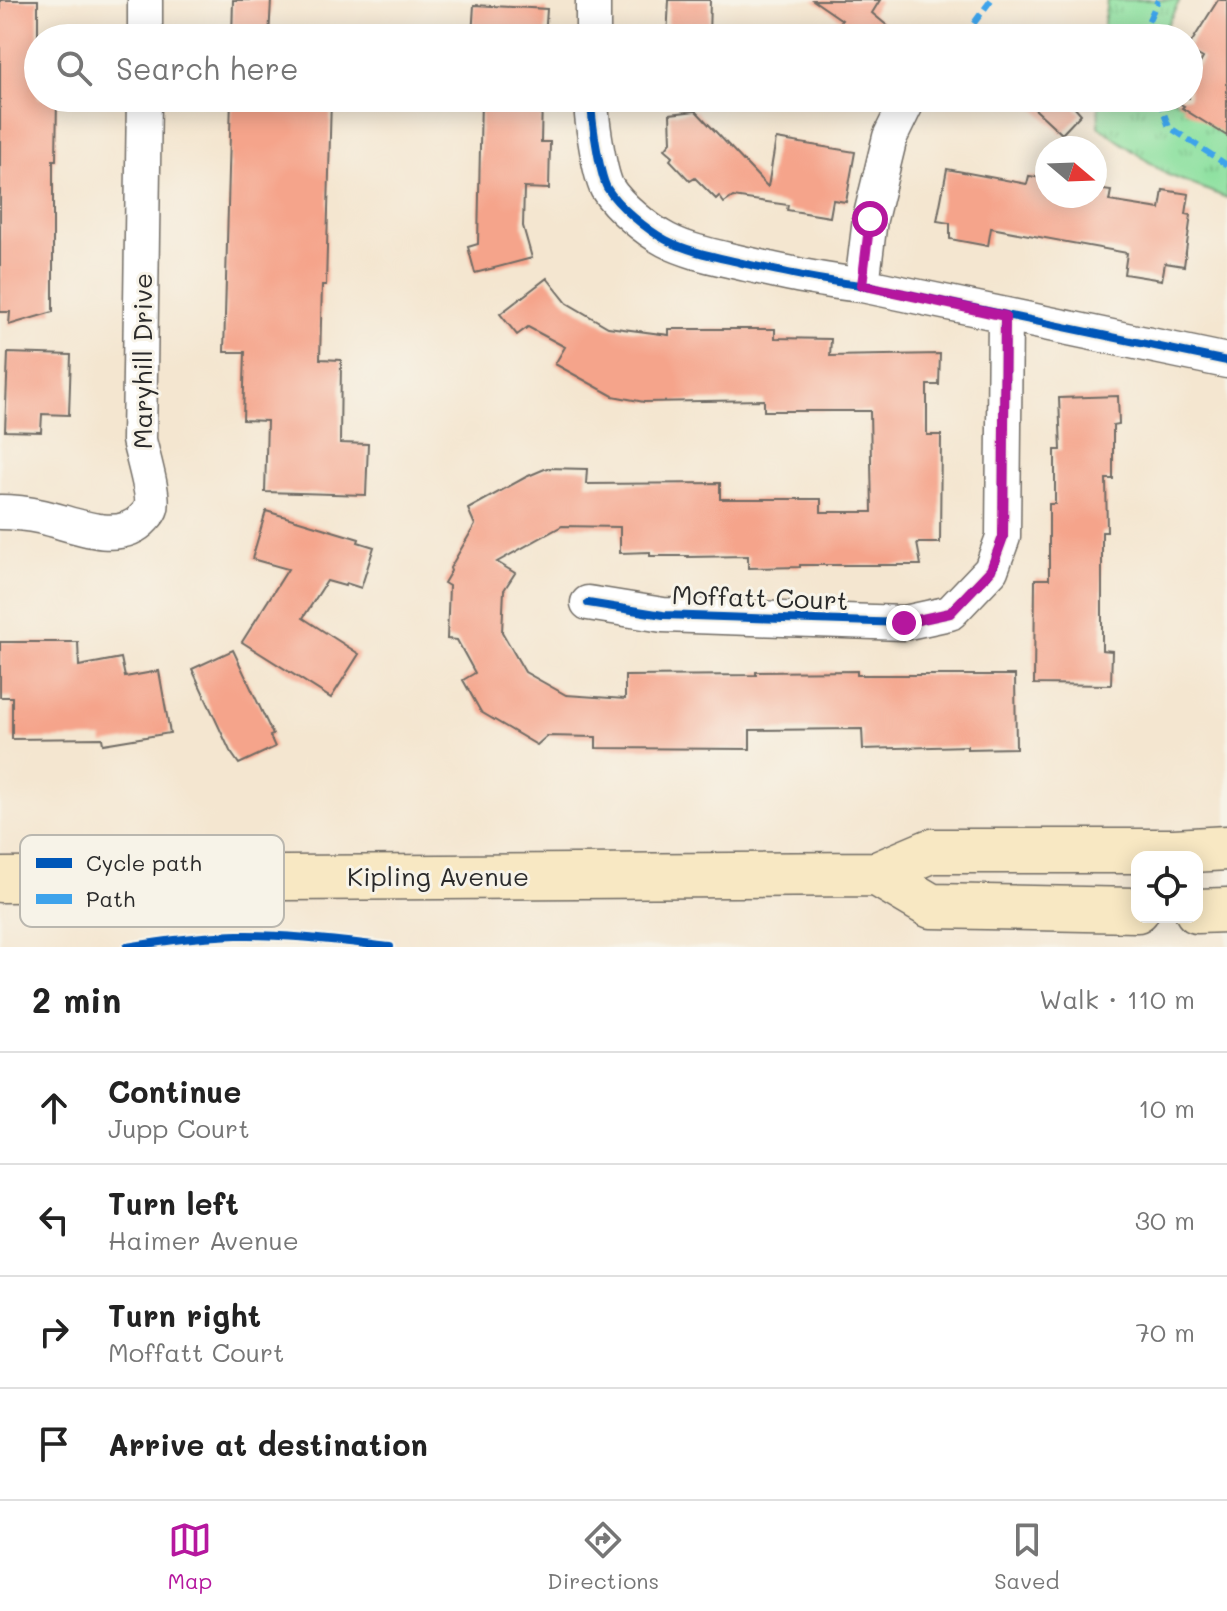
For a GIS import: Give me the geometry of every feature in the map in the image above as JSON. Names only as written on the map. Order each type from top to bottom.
[{"type":"main road","name":"Kipling Avenue","points":[[284,878],[877,874],[931,851],[1174,851],[1227,848]]},
{"type":"main road","points":[[877,874],[931,906],[1131,910]]},
{"type":"main road","name":"Kipling Avenue","points":[[0,880],[20,880]]},
{"type":"main road","points":[[1203,911],[1227,910]]},
{"type":"street","points":[[145,0],[145,24]]},
{"type":"street","points":[[593,0],[593,24]]},
{"type":"street","name":"Maryhill Drive","points":[[0,512],[47,518],[71,527],[127,531],[142,521],[151,508],[151,493],[139,440],[144,112]]},
{"type":"street","points":[[591,112],[607,187],[633,217],[667,240],[704,254],[822,281],[862,285],[1227,361]]},
{"type":"street","points":[[862,285],[870,219],[890,137],[902,112]]},
{"type":"street","name":"Moffatt Court","points":[[588,603],[663,615],[904,623],[950,613],[991,570],[1003,537],[1005,316]]},
{"type":"green space","points":[[1107,0],[1180,0],[1167,24],[1104,24]]},
{"type":"green space","points":[[1098,112],[1195,112],[1227,131],[1227,198],[1166,174],[1099,127]]},
{"type":"building","points":[[0,0],[38,0],[38,24],[24,24],[24,112],[57,112],[56,160],[53,160],[53,312],[9,325],[10,312],[0,312]]},
{"type":"building","points":[[233,0],[271,0],[270,24],[232,24]]},
{"type":"building","points":[[669,0],[710,0],[709,24],[668,24]]},
{"type":"building","points":[[813,0],[880,0],[872,13],[885,24],[839,24],[842,20]]},
{"type":"building","points":[[1218,0],[1227,0],[1227,136],[1188,112],[1203,112],[1203,24]]},
{"type":"building","points":[[474,5],[547,9],[546,24],[473,24]]},
{"type":"building","points":[[231,112],[331,112],[326,285],[322,285],[320,359],[341,360],[340,443],[368,444],[366,495],[265,492],[267,421],[243,420],[245,352],[224,352]]},
{"type":"building","points":[[481,112],[542,112],[541,142],[550,142],[549,189],[524,188],[523,226],[532,258],[475,273],[468,247],[478,244]]},
{"type":"building","points":[[697,112],[768,187],[776,139],[855,152],[846,202],[833,200],[830,217],[787,210],[788,205],[733,197],[724,203],[719,196],[716,199],[695,178],[690,181],[670,160],[673,156],[665,149],[671,142],[670,114]]},
{"type":"building","points":[[1038,112],[1079,112],[1081,114],[1062,134]]},
{"type":"building","points":[[947,169],[1027,184],[1029,176],[1035,177],[1035,208],[1107,208],[1107,190],[1111,191],[1109,201],[1160,209],[1163,190],[1189,194],[1186,214],[1191,215],[1184,266],[1165,263],[1162,280],[1124,274],[1127,253],[991,228],[988,246],[950,239],[950,223],[937,221]]},
{"type":"building","points":[[547,278],[567,303],[608,327],[669,335],[669,329],[775,329],[775,338],[831,339],[830,356],[940,354],[939,385],[927,385],[927,435],[941,435],[940,543],[917,543],[921,565],[748,568],[748,556],[688,557],[650,556],[650,552],[620,553],[620,527],[562,526],[497,562],[515,573],[504,590],[502,632],[525,672],[566,695],[625,699],[625,676],[857,671],[857,675],[1015,675],[1016,748],[863,749],[862,729],[750,730],[750,749],[596,748],[596,737],[547,736],[537,745],[481,712],[463,680],[475,673],[457,640],[447,639],[449,586],[444,583],[475,525],[468,509],[526,477],[547,468],[587,469],[586,484],[720,483],[720,499],[821,499],[821,512],[872,512],[870,411],[764,411],[764,400],[644,402],[613,396],[555,364],[565,347],[528,327],[517,335],[500,314]]},
{"type":"building","points":[[8,353],[71,355],[69,415],[42,414],[41,432],[5,431]]},
{"type":"building","points":[[1118,396],[1119,424],[1113,425],[1113,479],[1106,479],[1107,532],[1102,532],[1102,650],[1112,651],[1111,685],[1034,684],[1035,579],[1049,579],[1049,504],[1055,504],[1055,450],[1061,450],[1059,398]]},
{"type":"building","points":[[266,511],[359,539],[358,542],[374,547],[361,588],[327,581],[303,618],[359,654],[331,698],[242,642],[288,569],[252,559]]},
{"type":"building","points":[[0,642],[78,642],[79,666],[121,658],[125,677],[159,671],[170,733],[103,744],[102,738],[12,739],[12,697],[0,697]]},
{"type":"building","points":[[233,650],[273,735],[270,736],[275,747],[239,764],[192,669]]},
{"type":"marked path","points":[[973,24],[991,0]]},
{"type":"marked path","points":[[1147,24],[1158,0]]},
{"type":"marked path","points":[[1163,112],[1169,127],[1227,165]]},
{"type":"cycle path","points":[[592,112],[607,188],[634,217],[658,236],[675,244],[703,254],[787,273],[862,285],[1227,361]]},
{"type":"cycle path","points":[[588,603],[663,615],[904,623],[950,613],[991,570],[1003,537],[1005,316]]},
{"type":"cycle path","points":[[127,947],[195,938],[256,935],[390,947]]},
{"type":"route","points":[[870,219],[862,285],[1005,316],[1003,537],[991,570],[950,613],[904,623]]}]
